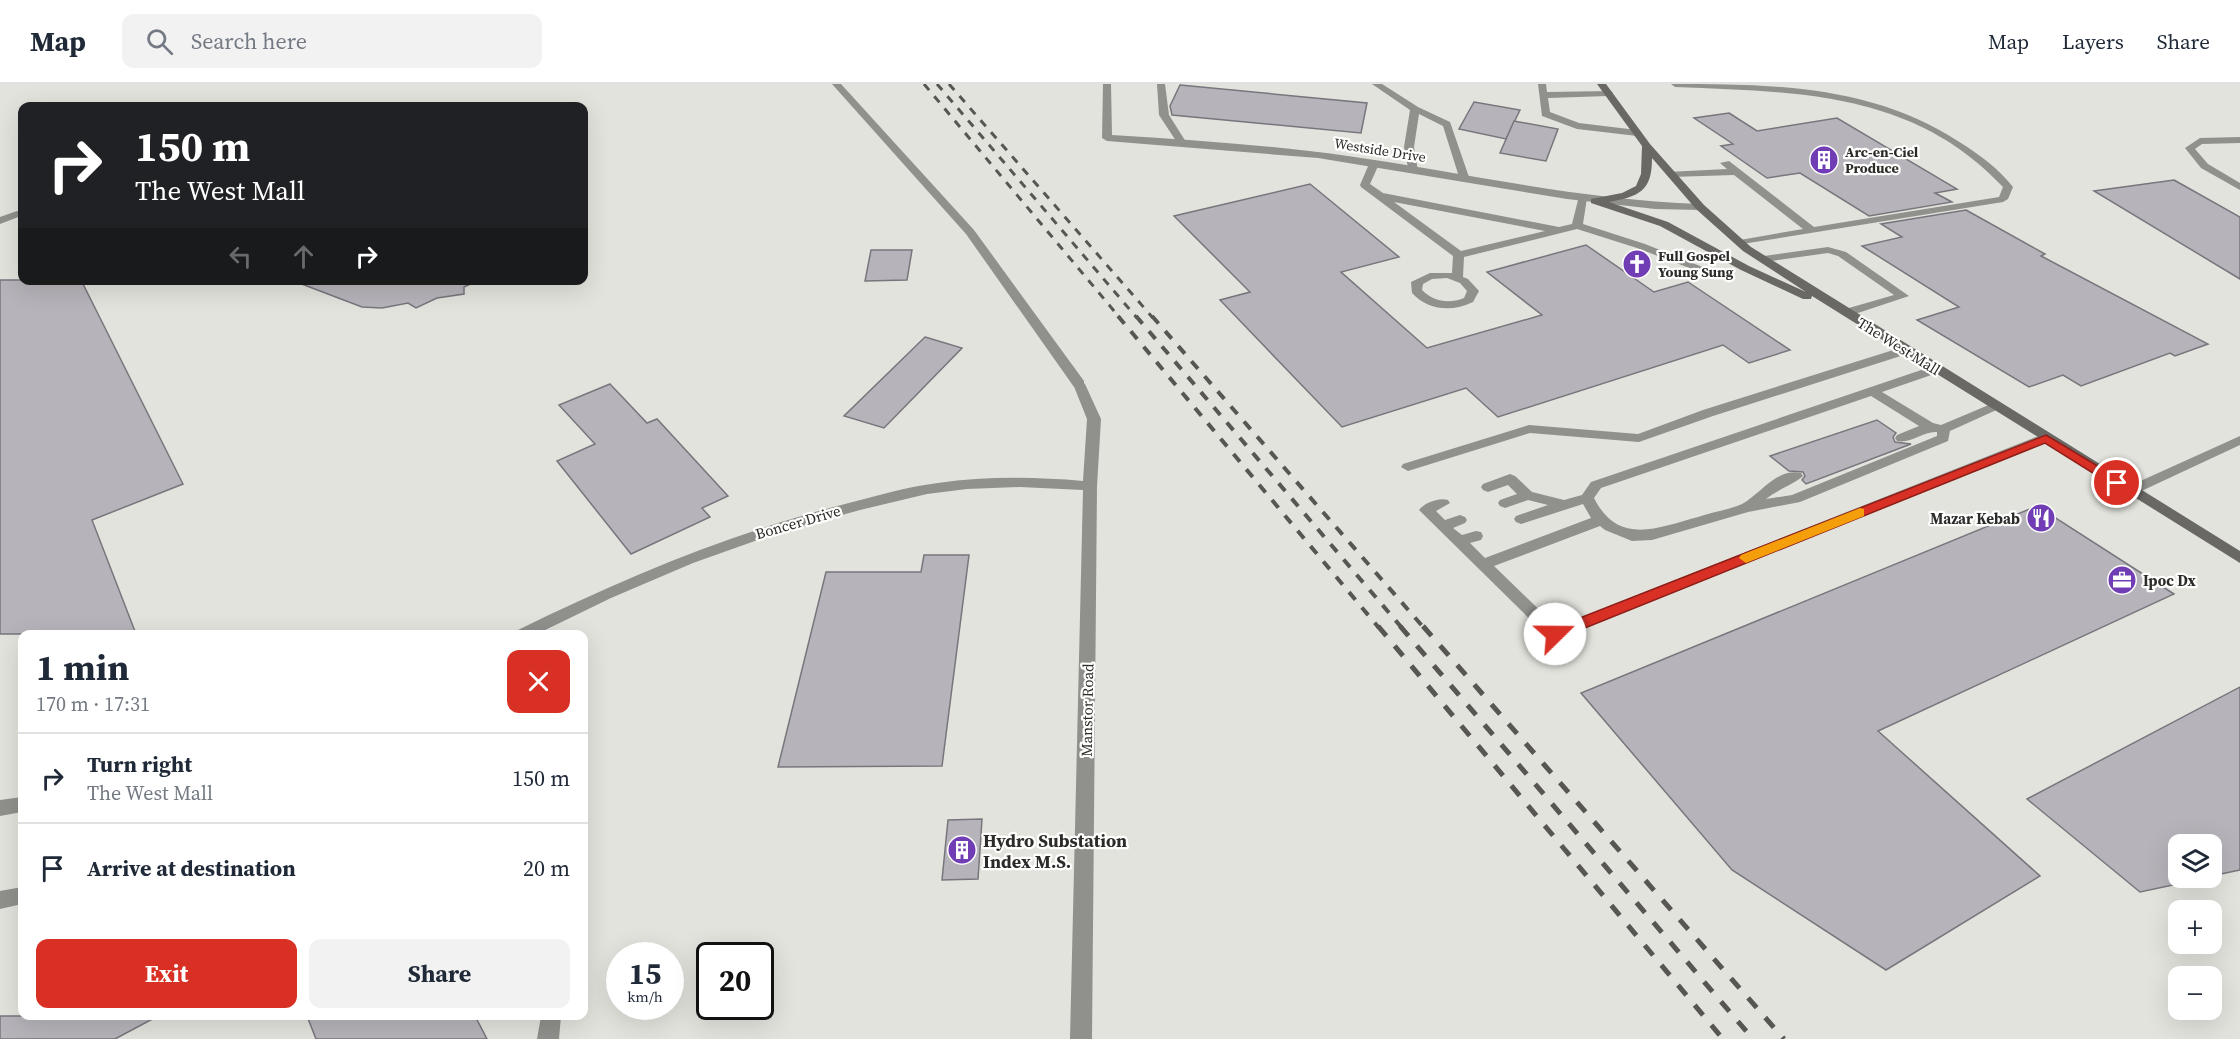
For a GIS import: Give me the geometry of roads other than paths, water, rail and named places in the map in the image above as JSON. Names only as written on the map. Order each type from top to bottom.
[{"type":"main road","name":"The West Mall","points":[[1601,84],[1671,174],[1700,207],[1740,243],[1850,316],[2240,558]]},
{"type":"main road","points":[[1589,201],[1640,189],[1648,179],[1647,146]]},
{"type":"main road","points":[[1589,201],[1664,224],[1745,268],[1850,316]]},
{"type":"street","name":"Manstor Road","points":[[836,84],[970,232],[1079,384],[1094,419],[1090,486],[1082,1039]]},
{"type":"street","name":"Westside Drive","points":[[1107,84],[1107,138],[1262,149],[1374,164],[1589,201],[1700,207]]},
{"type":"street","points":[[1161,84],[1160,105],[1163,119],[1181,142]]},
{"type":"street","points":[[1376,84],[1415,109],[1447,124],[1465,180]]},
{"type":"street","points":[[1542,84],[1545,114],[1577,126],[1637,133]]},
{"type":"street","points":[[1675,84],[1831,96],[1879,106],[1930,129],[1977,156],[2008,188],[2002,199],[1740,243]]},
{"type":"street","points":[[1543,95],[1608,93]]},
{"type":"street","points":[[1413,171],[1409,147],[1415,109]]},
{"type":"street","points":[[2240,140],[2207,140],[2190,148],[2193,156],[2211,171],[2240,187]]},
{"type":"street","points":[[1725,163],[1812,231]]},
{"type":"street","points":[[1374,164],[1365,185],[1459,255]]},
{"type":"street","points":[[1671,174],[1736,172]]},
{"type":"street","points":[[1381,196],[1558,230]]},
{"type":"street","points":[[1577,226],[1589,201]]},
{"type":"street","points":[[0,221],[17,214]]},
{"type":"street","points":[[1459,255],[1577,226],[1641,246],[1704,270]]},
{"type":"street","points":[[1764,259],[1828,250],[1842,254],[1903,296],[1850,316]]},
{"type":"street","points":[[1457,277],[1459,255]]},
{"type":"street","points":[[1408,467],[1529,429],[1639,438],[1708,413],[1906,351]]},
{"type":"street","points":[[1521,519],[1587,498],[1596,485],[1936,369]]},
{"type":"street","points":[[1871,390],[1929,427],[1944,429],[1996,407]]},
{"type":"street","points":[[1902,438],[1929,427]]},
{"type":"street","points":[[1587,498],[1595,514],[1611,527],[1632,536],[1652,535],[1748,507],[1795,499],[1943,438],[1944,429]]},
{"type":"street","points":[[1443,503],[1426,510],[1555,634],[2046,438]]},
{"type":"street","points":[[2130,491],[2240,440]]},
{"type":"street","points":[[1748,507],[1776,484],[1797,476]]},
{"type":"street","points":[[1488,487],[1510,479],[1527,495],[1564,505]]},
{"type":"street","name":"Boncer Drive","points":[[532,630],[608,591],[711,549],[791,521],[948,486],[1048,482],[1090,486]]},
{"type":"street","points":[[1505,503],[1527,495]]},
{"type":"street","points":[[1443,526],[1460,519]]},
{"type":"street","points":[[1482,565],[1601,520]]},
{"type":"street","points":[[1458,542],[1476,536]]},
{"type":"street","points":[[0,808],[18,806]]},
{"type":"street","points":[[0,900],[18,897]]},
{"type":"street","points":[[548,1039],[550,1020]]},
{"type":"railway","points":[[924,84],[1120,318]]},
{"type":"railway","points":[[937,84],[1137,318]]},
{"type":"railway","points":[[949,84],[1153,318]]},
{"type":"railway","points":[[1118,316],[1379,628]]},
{"type":"railway","points":[[1136,316],[1402,628]]},
{"type":"railway","points":[[1152,316],[1424,628]]},
{"type":"railway","points":[[1378,626],[1723,1039]]},
{"type":"railway","points":[[1400,626],[1753,1039]]},
{"type":"railway","points":[[1423,626],[1784,1039]]},
{"type":"place","name":"Arc-en-Ciel Produce","points":[[1824,160]]},
{"type":"place","name":"Full Gospel Young Sung","points":[[1637,264]]},
{"type":"place","name":"Mazar Kebab","points":[[2041,518]]},
{"type":"place","name":"Ipoc Dx","points":[[2122,580]]},
{"type":"place","name":"Hydro Substation Index M.S.","points":[[962,850]]}]
